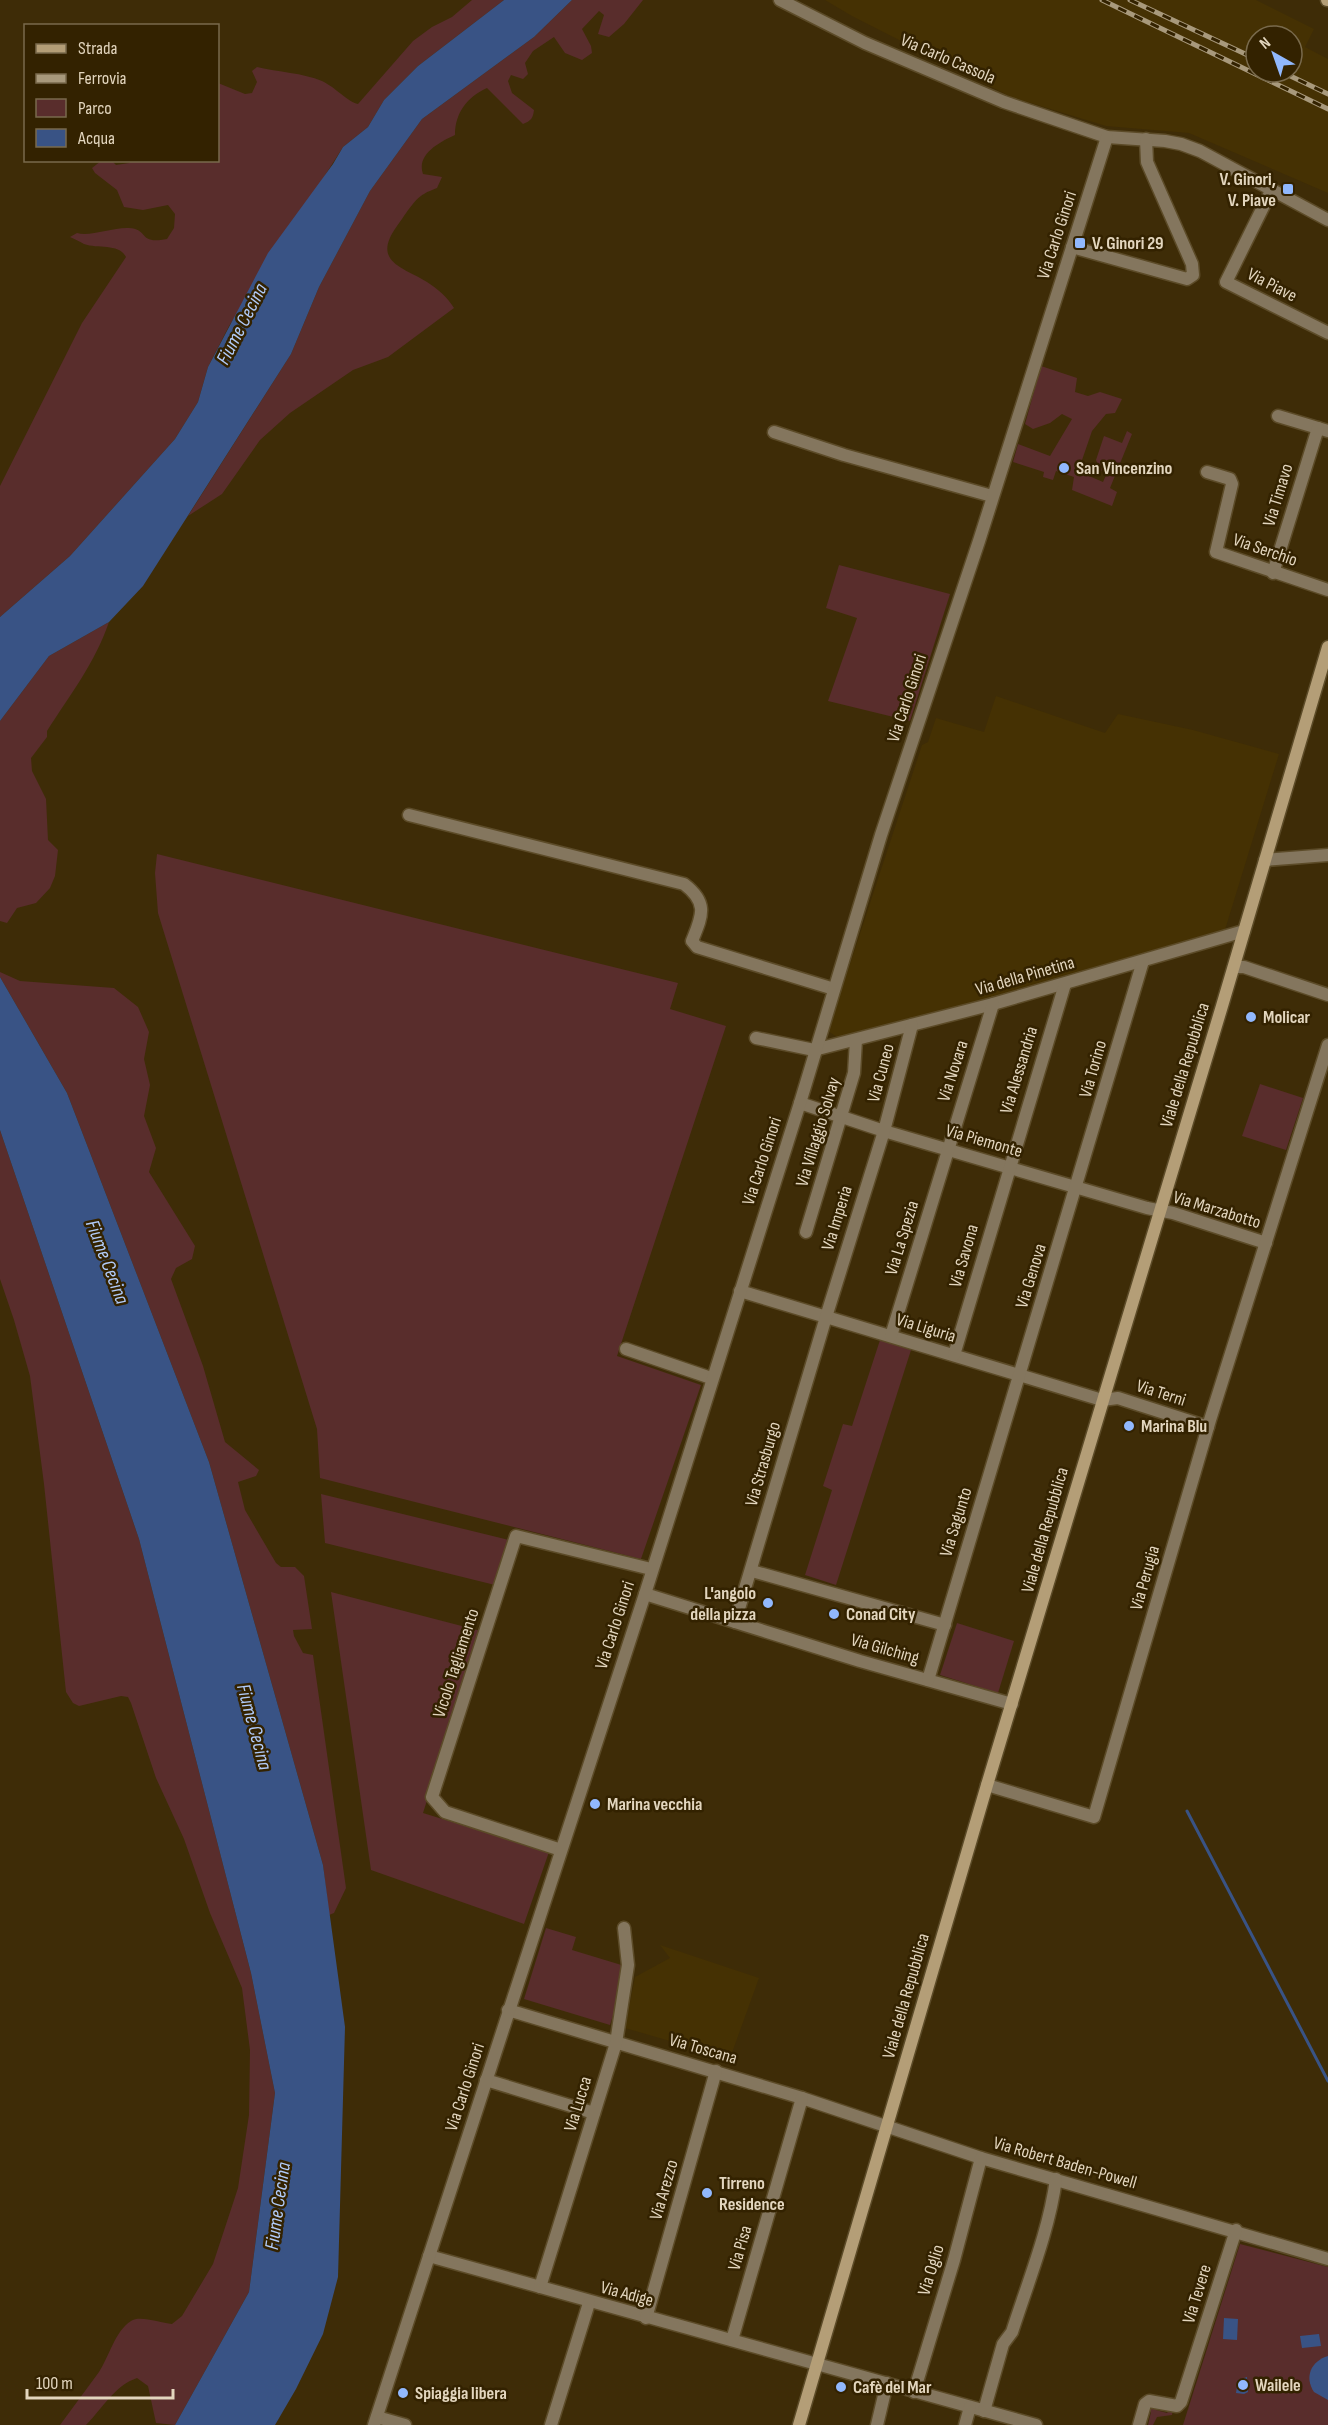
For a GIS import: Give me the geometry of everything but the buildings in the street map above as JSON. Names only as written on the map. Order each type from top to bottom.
[{"type":"street","name":"Via Carlo Cassola","points":[[780,0],[865,43],[1004,102],[1107,137]]},
{"type":"street","points":[[1107,137],[1181,144],[1200,151],[1328,220]]},
{"type":"street","name":"Via Carlo Ginori","points":[[375,2421],[645,1594],[711,1378],[800,1103],[814,1050],[881,835],[1107,137]]},
{"type":"street","points":[[1072,247],[1187,279],[1193,275],[1192,264],[1147,162],[1146,139]]},
{"type":"street","name":"Via Piave","points":[[1271,191],[1226,282],[1328,333]]},
{"type":"street","points":[[1278,416],[1323,429]]},
{"type":"street","name":"Via Timavo","points":[[1273,573],[1323,429]]},
{"type":"street","points":[[774,432],[992,496]]},
{"type":"street","name":"Via Serchio","points":[[1207,472],[1224,476],[1230,479],[1232,484],[1216,552],[1328,590]]},
{"type":"street","name":"Viale della Repubblica","points":[[799,2425],[987,1785],[1234,967],[1328,647]]},
{"type":"street","points":[[409,815],[684,884],[697,894],[702,915],[692,941],[697,947],[834,989]]},
{"type":"street","points":[[1265,860],[1328,855]]},
{"type":"street","name":"Via della Pinetina","points":[[814,1050],[993,1004],[1244,931]]},
{"type":"street","name":"Via Torino","points":[[1077,1187],[1143,961]]},
{"type":"street","points":[[1234,967],[1244,967],[1328,995]]},
{"type":"street","name":"Via Alessandria","points":[[1009,1167],[1065,984]]},
{"type":"street","name":"Via Novara","points":[[947,1149],[993,1004]]},
{"type":"street","name":"Via Cuneo","points":[[884,1131],[912,1025]]},
{"type":"street","points":[[756,1038],[814,1050]]},
{"type":"street","name":"Via Villaggio Solvay","points":[[807,1232],[854,1073],[856,1040]]},
{"type":"street","name":"Via Perugia","points":[[987,1785],[1094,1817],[1208,1427],[1328,1044]]},
{"type":"street","name":"Via Piemonte","points":[[800,1103],[884,1131],[1159,1211]]},
{"type":"street","name":"Via Imperia","points":[[826,1317],[884,1131]]},
{"type":"street","name":"Via La Spezia","points":[[891,1336],[947,1149]]},
{"type":"street","name":"Via Savona","points":[[954,1355],[1009,1167]]},
{"type":"street","name":"Via Genova","points":[[1020,1375],[1077,1187]]},
{"type":"street","name":"Via Marzabotto","points":[[1159,1211],[1173,1213],[1266,1243]]},
{"type":"street","name":"Via Liguria","points":[[740,1291],[1102,1400]]},
{"type":"street","name":"Via Strasburgo","points":[[735,1622],[826,1317]]},
{"type":"street","points":[[626,1350],[711,1378]]},
{"type":"street","name":"Via Sagunto","points":[[928,1680],[1020,1375]]},
{"type":"street","name":"Via Terni","points":[[1102,1400],[1118,1398],[1208,1427]]},
{"type":"street","name":"Vicolo Tagliamento","points":[[561,1850],[445,1812],[432,1797],[516,1536],[651,1569]]},
{"type":"street","points":[[752,1571],[945,1625]]},
{"type":"street","name":"Via Gilching","points":[[645,1594],[1012,1704]]},
{"type":"street","name":"Via Lucca","points":[[540,2288],[616,2043],[628,1965],[624,1928]]},
{"type":"street","name":"Via Toscana","points":[[508,2010],[716,2071],[887,2126]]},
{"type":"street","name":"Via Arezzo","points":[[646,2318],[716,2071]]},
{"type":"street","points":[[486,2080],[594,2113]]},
{"type":"street","name":"Via Pisa","points":[[732,2340],[802,2098]]},
{"type":"street","name":"Via Robert Baden-Powell","points":[[887,2126],[981,2158],[1236,2230]]},
{"type":"street","name":"Via Oglio","points":[[914,2392],[954,2260],[981,2158]]},
{"type":"street","points":[[984,2411],[1004,2344],[1012,2332],[1053,2201],[1056,2179]]},
{"type":"street","points":[[1236,2230],[1328,2259]]},
{"type":"street","name":"Via Tevere","points":[[1139,2425],[1145,2404],[1149,2401],[1168,2406],[1177,2406],[1181,2402],[1236,2230]]},
{"type":"street","name":"Via Adige","points":[[429,2256],[589,2303],[732,2340],[817,2366]]},
{"type":"street","points":[[551,2425],[589,2303]]},
{"type":"street","points":[[817,2366],[1036,2425]]},
{"type":"street","points":[[877,2425],[887,2384]]},
{"type":"street","points":[[965,2425],[970,2407]]},
{"type":"street","points":[[375,2421],[405,2425]]},
{"type":"shaded area","points":[[825,0],[1256,0],[1304,24],[1314,29],[1305,47],[1328,59],[1328,193],[1189,133],[1106,126],[1011,97]]},
{"type":"shaded area","points":[[996,696],[1105,733],[1118,714],[1193,730],[1279,754],[1224,933],[922,1018],[837,1037],[828,1031],[922,745],[928,742],[936,718],[984,732]]},
{"type":"shaded area","points":[[660,1945],[759,1978],[729,2061],[707,2048],[701,2050],[625,2028],[635,1977],[670,1958]]},
{"type":"green space","points":[[472,0],[504,0],[418,66],[384,100],[368,127],[343,147],[229,326],[208,367],[198,402],[175,439],[70,556],[0,617],[0,486],[82,323],[126,257],[113,248],[84,244],[70,237],[77,233],[88,234],[129,228],[139,231],[152,240],[158,240],[167,239],[174,228],[175,214],[168,205],[143,210],[124,207],[117,190],[92,168],[100,162],[113,162],[116,165],[130,162],[219,162],[219,83],[245,94],[252,93],[257,82],[252,71],[257,67],[315,78],[358,104],[413,41],[432,27],[452,17]]},
{"type":"green space","points":[[572,0],[643,0],[624,24],[609,37],[598,34],[604,15],[599,11],[582,29],[592,53],[582,60],[565,53],[554,37],[533,51],[525,63],[528,74],[523,79],[511,75],[508,81],[512,93],[534,110],[528,122],[523,124],[487,88],[468,101],[457,120],[455,135],[431,150],[423,160],[423,174],[442,177],[437,188],[426,193],[409,208],[390,238],[387,248],[393,262],[435,287],[454,308],[388,357],[353,370],[290,413],[260,440],[222,494],[188,516],[291,354],[319,287],[370,191],[422,119],[534,37]]},
{"type":"green space","points":[[1041,366],[1077,378],[1075,392],[1088,396],[1100,392],[1122,399],[1115,413],[1106,414],[1092,431],[1081,463],[1091,467],[1089,476],[1103,482],[1107,473],[1100,470],[1096,460],[1104,436],[1122,443],[1127,431],[1132,434],[1110,488],[1117,492],[1112,506],[1072,490],[1074,477],[1056,471],[1053,480],[1043,477],[1044,472],[1013,462],[1018,444],[1050,456],[1072,419],[1062,414],[1050,423],[1033,429],[1025,424]]},
{"type":"green space","points":[[839,565],[950,594],[910,721],[828,701],[857,618],[826,608]]},
{"type":"green space","points":[[109,622],[89,665],[47,731],[47,737],[31,758],[32,771],[46,799],[48,840],[58,850],[55,876],[50,888],[36,903],[17,908],[7,923],[0,921],[0,721],[49,656]]},
{"type":"green space","points":[[157,854],[678,983],[670,1009],[726,1026],[617,1356],[701,1385],[641,1559],[320,1478],[317,1429],[158,913],[155,873]]},
{"type":"green space","points":[[0,972],[20,981],[114,988],[138,1007],[149,1032],[144,1059],[150,1085],[144,1116],[156,1148],[149,1172],[195,1246],[192,1259],[176,1268],[171,1279],[203,1366],[225,1442],[259,1470],[256,1476],[238,1482],[245,1510],[276,1563],[281,1567],[295,1567],[304,1576],[312,1629],[293,1630],[303,1653],[313,1655],[346,1888],[334,1913],[329,1915],[323,1865],[209,1462],[67,1093],[0,977]]},
{"type":"green space","points":[[1260,1084],[1303,1098],[1286,1150],[1242,1136]]},
{"type":"green space","points":[[0,1130],[139,1539],[251,1973],[275,2093],[249,2292],[175,2425],[156,2423],[148,2386],[137,2378],[115,2392],[86,2425],[60,2425],[99,2372],[125,2325],[135,2319],[172,2324],[182,2316],[213,2264],[238,2188],[249,2115],[250,2050],[242,1988],[210,1913],[184,1839],[156,1778],[128,1697],[121,1696],[79,1706],[73,1703],[66,1692],[30,1376],[0,1279]]},
{"type":"green space","points":[[880,1340],[911,1350],[836,1585],[805,1575],[832,1490],[823,1486],[843,1424],[852,1426]]},
{"type":"green space","points":[[321,1494],[509,1540],[495,1585],[325,1543]]},
{"type":"green space","points":[[331,1592],[481,1631],[423,1813],[549,1852],[524,1924],[371,1870]]},
{"type":"green space","points":[[957,1623],[1014,1641],[998,1693],[940,1675]]},
{"type":"green space","points":[[546,1928],[576,1937],[572,1950],[628,1967],[610,2025],[524,1999]]},
{"type":"green space","points":[[1240,2244],[1328,2267],[1328,2425],[1183,2425]]},
{"type":"green space","points":[[1155,2406],[1156,2410],[1167,2413],[1173,2410],[1172,2415],[1157,2417],[1153,2425],[1148,2425],[1151,2412],[1148,2410]]},
{"type":"water","name":"Fiume Cecina","points":[[504,0],[572,0],[534,37],[422,119],[370,191],[319,287],[291,354],[143,586],[109,622],[49,656],[0,721],[0,617],[70,556],[175,439],[198,402],[208,367],[268,253],[343,147],[368,127],[384,100],[418,66]]},
{"type":"water","name":"Fiume Cecina","points":[[0,977],[67,1093],[209,1462],[323,1865],[345,2027],[338,2277],[323,2334],[275,2425],[175,2425],[249,2292],[275,2093],[251,1973],[139,1539],[0,1130]]},
{"type":"water","points":[[1224,2318],[1238,2319],[1237,2340],[1223,2339]]},
{"type":"water","points":[[1319,2334],[1321,2346],[1302,2348],[1300,2336]]},
{"type":"water","points":[[1328,2356],[1328,2400],[1314,2392],[1310,2375],[1313,2366]]},
{"type":"water","name":"Wailele","points":[[1247,2377],[1248,2392],[1236,2393],[1238,2380]]},
{"type":"waterway","points":[[1187,1811],[1328,2081]]},
{"type":"railway","points":[[1102,0],[1328,109]]},
{"type":"railway","points":[[1130,0],[1244,53]]},
{"type":"railway","points":[[1304,83],[1328,94]]},
{"type":"place","name":"V. Ginori, V. Piave","points":[[1288,189]]},
{"type":"place","name":"V. Ginori 29","points":[[1080,243]]},
{"type":"place","name":"San Vincenzino","points":[[1064,468]]},
{"type":"place","name":"Molicar","points":[[1251,1017]]},
{"type":"place","name":"Marina Blu","points":[[1129,1426]]},
{"type":"place","name":"L'angolo della pizza","points":[[768,1603]]},
{"type":"place","name":"Conad City","points":[[834,1614]]},
{"type":"place","name":"Marina vecchia","points":[[595,1804]]},
{"type":"place","name":"Tirreno Residence","points":[[707,2193]]},
{"type":"place","name":"Wailele","points":[[1243,2385]]},
{"type":"place","name":"Cafè del Mar","points":[[841,2387]]},
{"type":"place","name":"Spiaggia libera","points":[[403,2393]]}]
